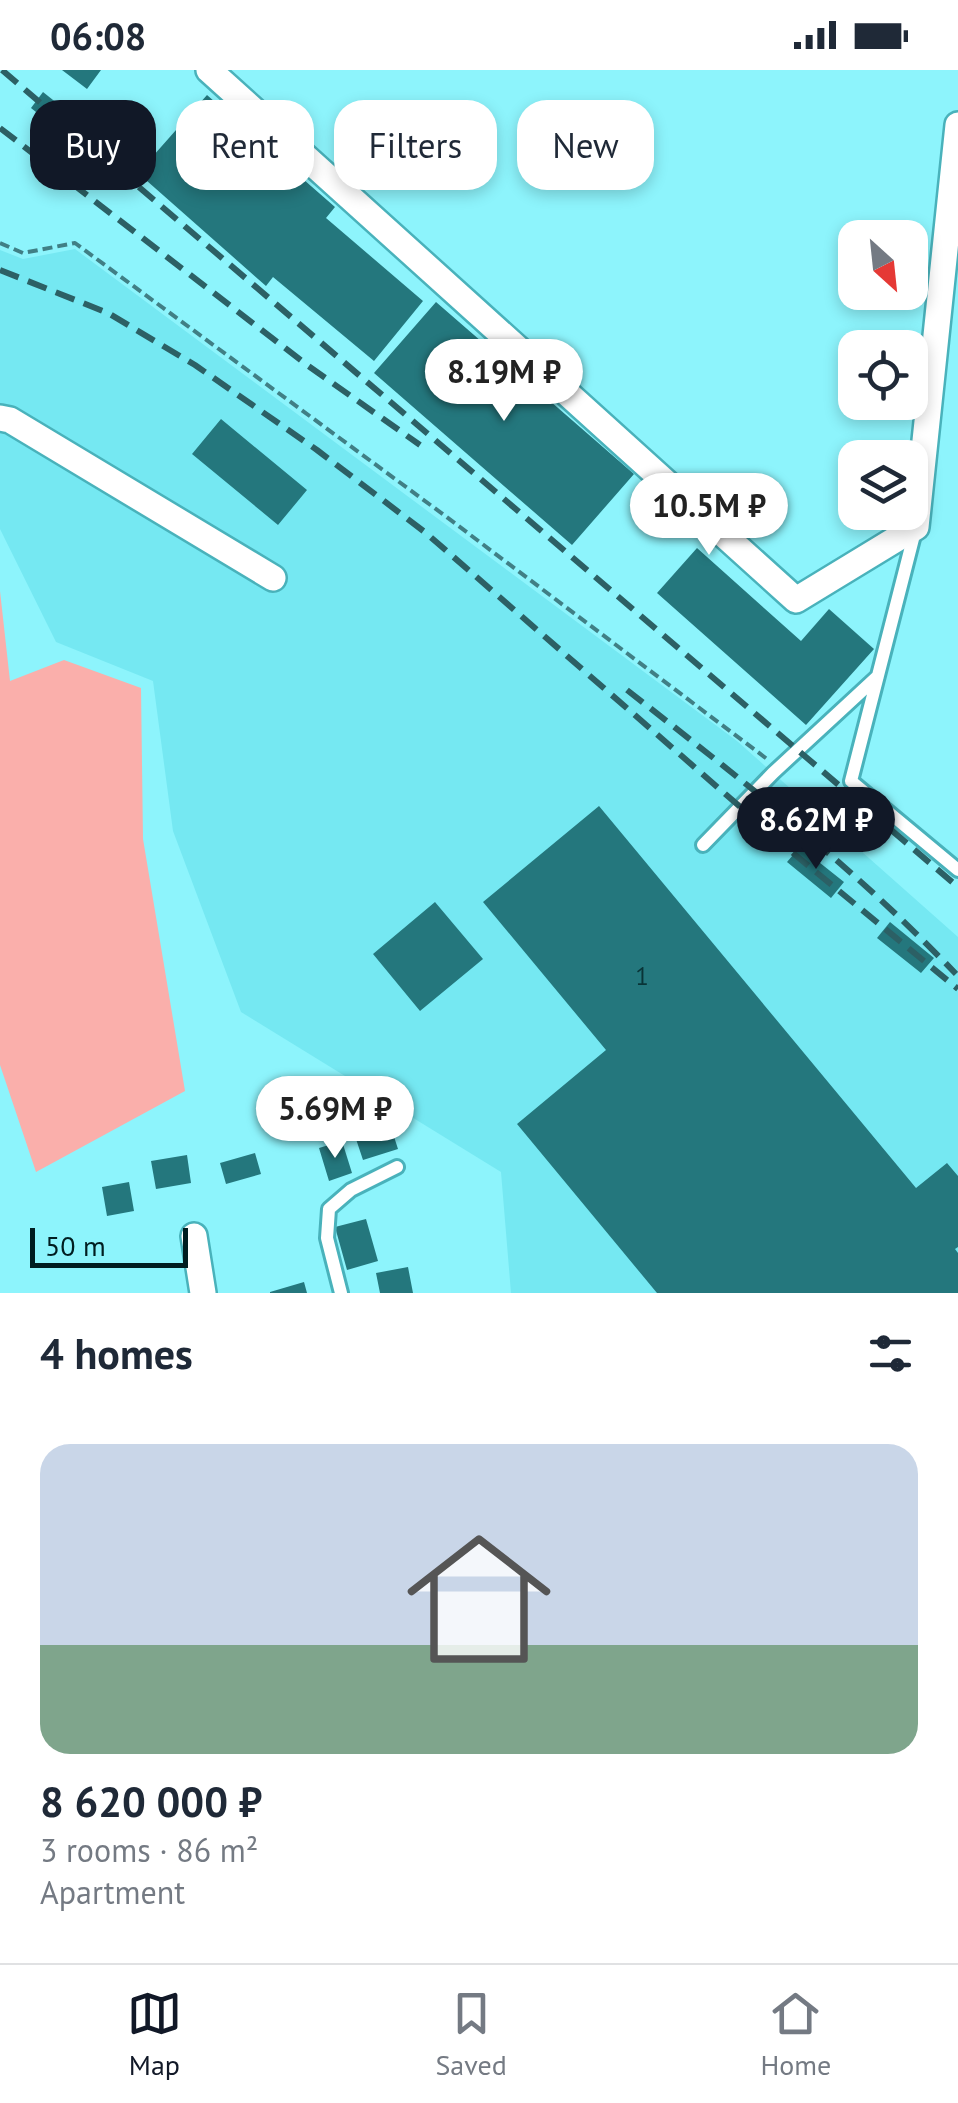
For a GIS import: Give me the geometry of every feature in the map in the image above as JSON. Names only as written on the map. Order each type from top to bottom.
[{"type":"street","points":[[209,70],[796,600],[910,530]]},
{"type":"street","points":[[925,440],[958,124]]},
{"type":"street","points":[[0,418],[10,420],[273,578]]},
{"type":"street","points":[[194,1236],[203,1293]]},
{"type":"lane","points":[[915,530],[851,781],[958,870]]},
{"type":"lane","points":[[704,845],[778,768],[880,674]]},
{"type":"lane","points":[[341,1293],[327,1238],[329,1209],[351,1190],[397,1167]]},
{"type":"path","points":[[0,243],[22,253],[74,242],[398,480],[778,768]]},
{"type":"shaded area","points":[[75,249],[737,741],[958,937],[958,1293],[511,1293],[501,1172],[241,1012],[173,831],[153,681],[56,642],[0,529],[0,250],[23,259]]},
{"type":"shaded area","points":[[0,591],[10,681],[64,660],[141,688],[143,839],[185,1091],[36,1172],[0,1065]]},
{"type":"building","points":[[62,70],[101,70],[87,89]]},
{"type":"building","points":[[43,92],[53,100],[37,100]]},
{"type":"building","points":[[176,130],[176,190],[314,189],[335,207],[326,218],[423,301],[374,361],[273,277],[266,286],[156,189],[156,153]]},
{"type":"building","points":[[436,302],[634,474],[572,545],[374,373]]},
{"type":"building","points":[[221,419],[307,490],[278,525],[192,454]]},
{"type":"building","points":[[697,548],[801,641],[829,609],[874,649],[806,725],[657,593]]},
{"type":"building","points":[[599,806],[916,1188],[947,1163],[958,1176],[958,1293],[657,1293],[517,1124],[606,1050],[483,902]]},
{"type":"building","points":[[800,847],[844,882],[831,898],[787,862]]},
{"type":"building","points":[[435,902],[483,959],[420,1011],[373,954]]},
{"type":"building","points":[[890,922],[934,958],[921,973],[877,938]]},
{"type":"building","points":[[388,1118],[398,1149],[363,1160],[353,1130]]},
{"type":"building","points":[[342,1141],[352,1173],[329,1181],[319,1148]]},
{"type":"building","points":[[255,1153],[261,1174],[226,1184],[220,1163]]},
{"type":"building","points":[[187,1155],[191,1183],[156,1189],[151,1161]]},
{"type":"building","points":[[129,1182],[134,1211],[107,1216],[102,1187]]},
{"type":"building","points":[[366,1219],[378,1261],[347,1270],[335,1227]]},
{"type":"building","points":[[408,1267],[413,1293],[380,1293],[376,1273]]},
{"type":"building","points":[[304,1282],[307,1293],[270,1293],[270,1292]]},
{"type":"railway","points":[[2,70],[958,887]]},
{"type":"railway","points":[[0,128],[307,365],[420,445]]},
{"type":"railway","points":[[0,270],[108,313],[195,365],[317,450],[426,533],[793,853],[958,989]]},
{"type":"railway","points":[[627,690],[838,861],[956,974]]}]
